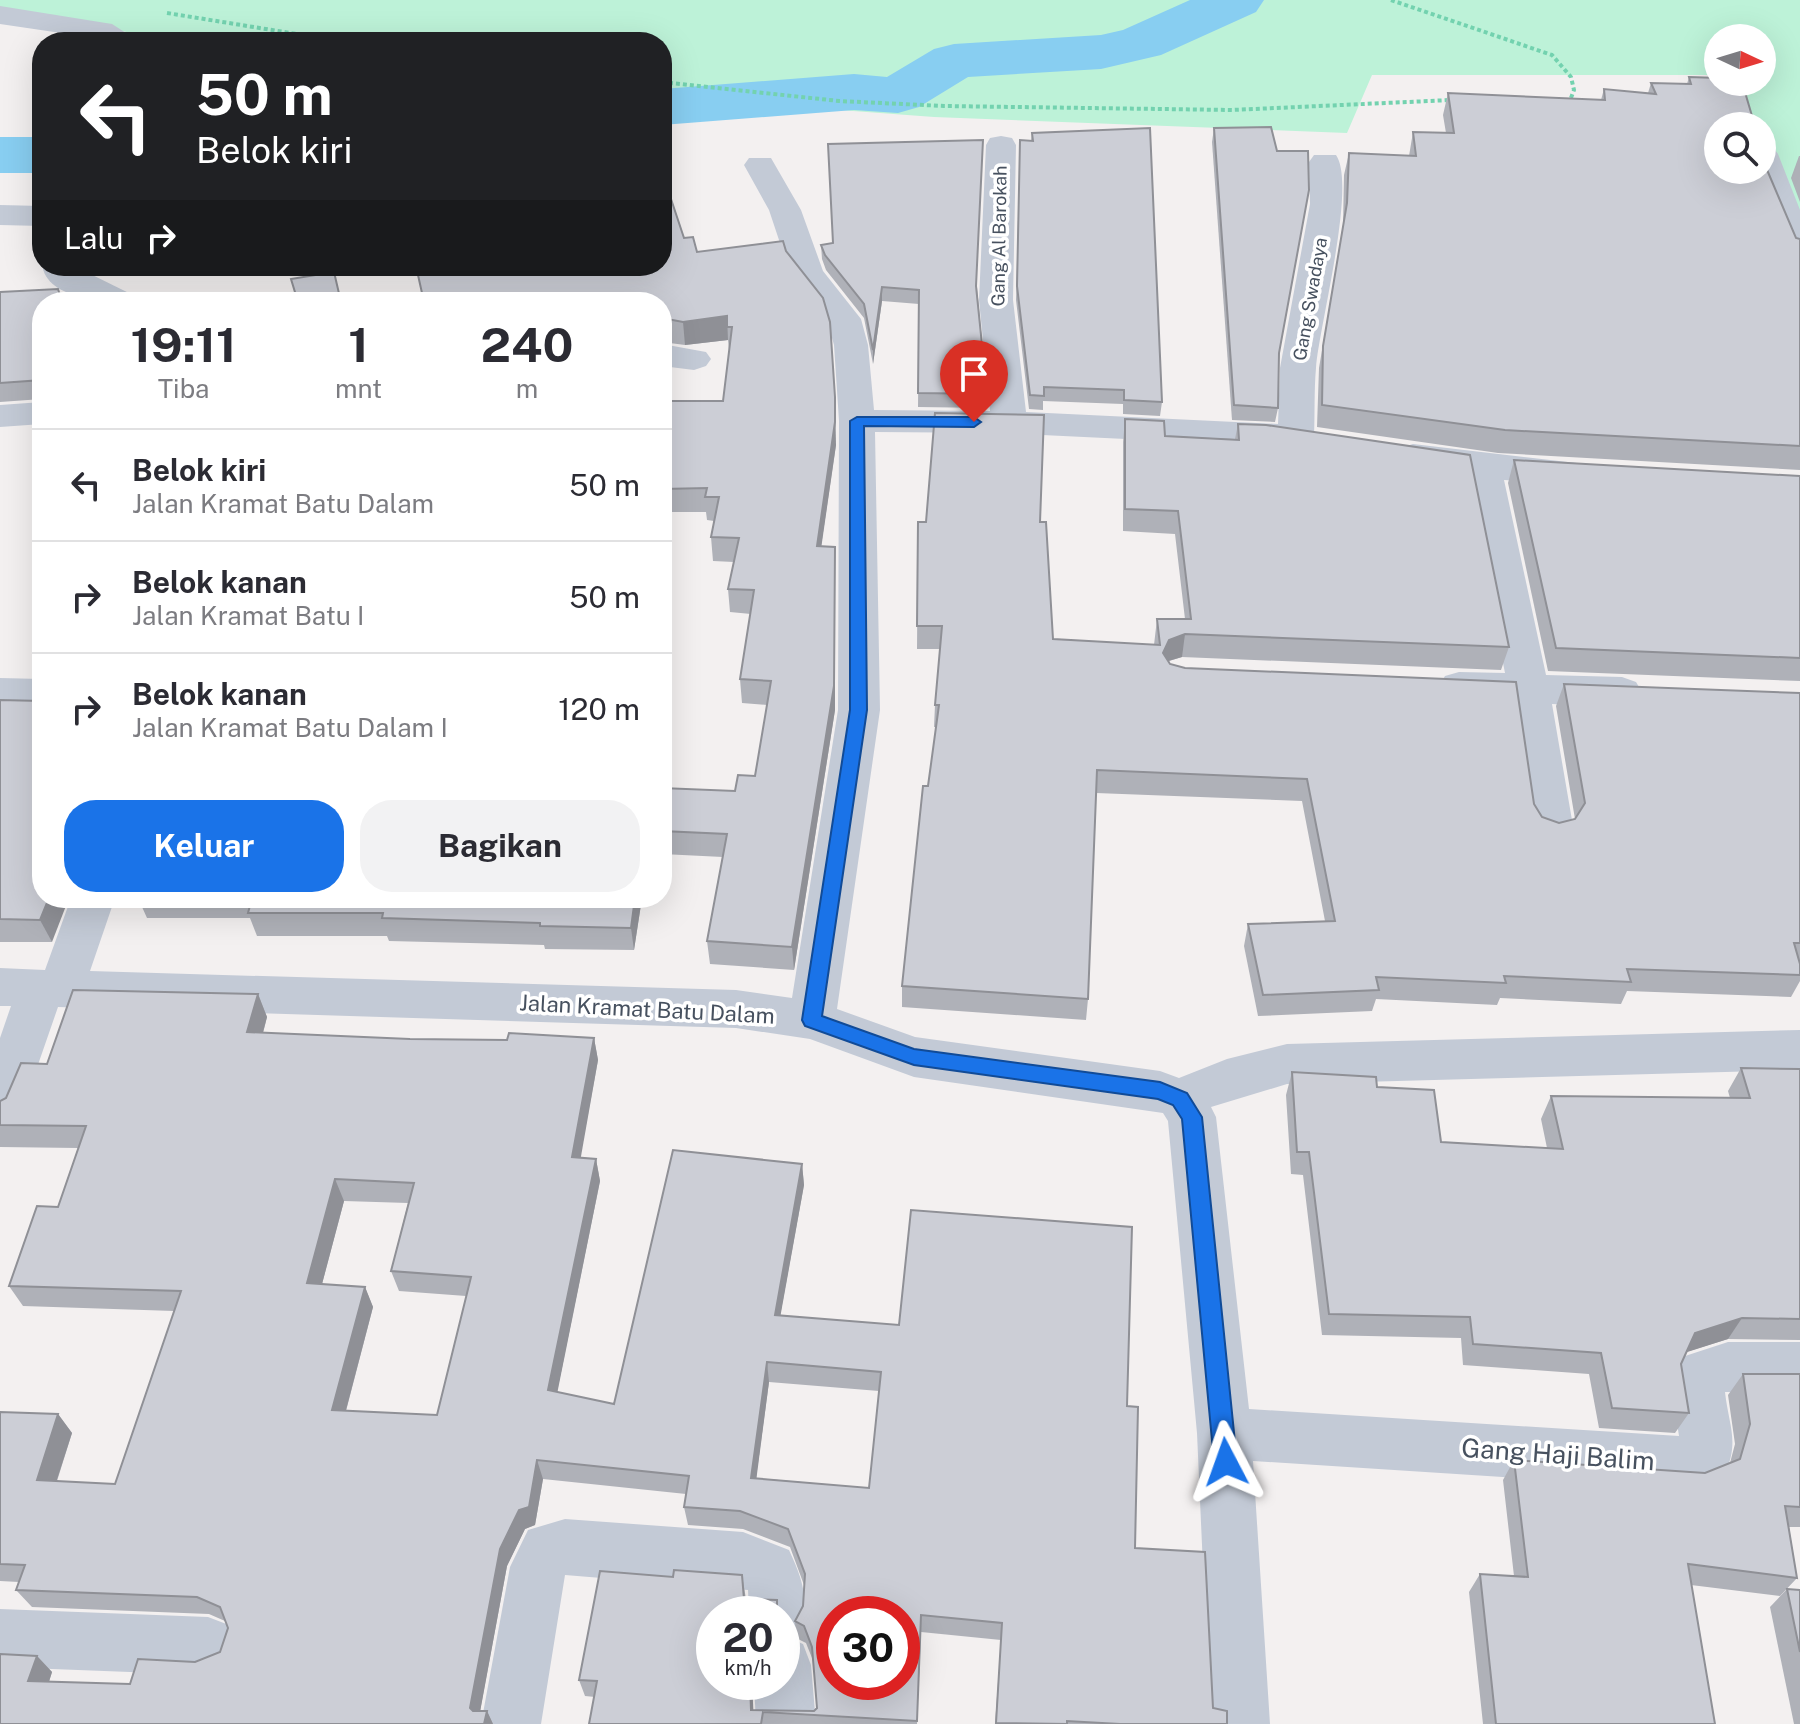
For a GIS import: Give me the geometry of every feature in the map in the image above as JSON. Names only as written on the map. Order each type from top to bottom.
[{"type":"street","points":[[0,15],[106,32]]},
{"type":"street","name":"Gang Al Barokah","points":[[1001,145],[996,300],[1009,423]]},
{"type":"street","name":"Gang Swadaya","points":[[1009,423],[1309,439],[1297,378],[1326,204],[1325,162]]},
{"type":"street","points":[[760,165],[785,210],[807,273],[844,319],[851,345],[857,421],[859,710],[812,1020]]},
{"type":"street","points":[[1774,184],[1800,251]]},
{"type":"street","points":[[0,215],[32,216]]},
{"type":"street","points":[[64,276],[99,292]]},
{"type":"street","points":[[0,416],[32,414]]},
{"type":"street","points":[[857,421],[1009,423]]},
{"type":"street","points":[[1375,449],[1483,467],[1600,473]]},
{"type":"street","points":[[1483,467],[1529,689],[1551,826]]},
{"type":"street","points":[[1418,684],[1661,694]]},
{"type":"street","points":[[0,693],[32,694]]},
{"type":"street","points":[[0,1105],[34,988],[86,908]]},
{"type":"street","name":"Jalan Kramat Batu Dalam","points":[[34,988],[694,1007],[812,1020],[914,1057],[1160,1091],[1180,1099]]},
{"type":"street","points":[[1240,1724],[1224,1433],[1192,1117],[1180,1099],[1227,1079],[1287,1064],[1800,1050]]},
{"type":"street","name":"Gang Haji Balim","points":[[1224,1433],[1691,1463],[1705,1458],[1709,1445],[1697,1384],[1701,1374],[1728,1367],[1800,1367]]},
{"type":"street","points":[[511,1724],[538,1567],[548,1550],[565,1547],[743,1560],[769,1570],[776,1585],[777,1596]]},
{"type":"street","points":[[0,1638],[208,1646]]},
{"type":"street","points":[[784,1700],[786,1724]]},
{"type":"path","points":[[1391,0],[1552,55],[1571,74],[1572,103],[1563,104]]},
{"type":"path","points":[[167,13],[284,32]]},
{"type":"path","points":[[672,83],[839,101],[1232,110],[1408,99],[1461,100]]},
{"type":"green space","points":[[0,0],[1800,0],[1800,230],[1771,184],[1776,184],[1776,112],[1730,112],[1726,96],[1776,96],[1776,24],[1704,24],[1704,75],[1372,75],[1347,133],[934,117],[672,98],[672,32],[126,32],[0,7]]},
{"type":"building","points":[[1689,77],[1704,78],[1704,96],[1746,96],[1751,112],[1704,112],[1704,184],[1773,184],[1796,238],[1800,239],[1800,446],[1505,430],[1322,405],[1323,346],[1347,203],[1349,153],[1416,156],[1413,132],[1454,133],[1448,93],[1605,100],[1604,89],[1656,94],[1651,83],[1691,84]]},
{"type":"building","points":[[1271,127],[1277,151],[1308,151],[1309,190],[1279,353],[1278,408],[1234,405],[1214,128]]},
{"type":"building","points":[[1150,128],[1162,402],[1124,400],[1124,390],[1044,387],[1044,396],[1030,395],[1017,286],[1020,140],[1033,141],[1032,133]]},
{"type":"building","points":[[983,140],[976,286],[987,394],[918,393],[919,290],[882,287],[873,350],[864,304],[825,255],[821,245],[833,243],[828,144]]},
{"type":"building","points":[[672,202],[684,238],[693,237],[697,252],[783,241],[786,251],[823,298],[830,322],[835,422],[817,546],[835,547],[834,686],[792,947],[707,941],[727,834],[672,831],[672,788],[735,791],[738,775],[755,776],[771,681],[740,679],[754,590],[728,589],[739,538],[711,537],[719,497],[705,497],[707,488],[672,489],[672,401],[723,401],[732,327],[727,327],[727,316],[683,322],[672,320],[672,292],[422,292],[418,276],[672,276]]},
{"type":"building","points":[[335,276],[339,292],[295,292],[291,279]]},
{"type":"building","points":[[58,289],[59,292],[32,292],[32,381],[0,383],[0,292]]},
{"type":"building","points":[[935,413],[1044,415],[1040,522],[1046,522],[1053,639],[1160,645],[1157,619],[1191,619],[1178,511],[1125,509],[1125,419],[1164,421],[1165,436],[1239,440],[1238,424],[1266,425],[1470,455],[1509,647],[1185,634],[1169,640],[1163,653],[1170,664],[1185,668],[1516,682],[1534,804],[1542,817],[1559,823],[1575,819],[1585,803],[1564,684],[1800,693],[1800,943],[1794,943],[1800,975],[1627,969],[1631,982],[1504,976],[1506,983],[1376,977],[1379,990],[1263,995],[1248,924],[1335,921],[1307,779],[1097,770],[1088,999],[902,986],[923,786],[928,786],[939,705],[935,705],[942,626],[917,626],[918,522],[926,522]]},
{"type":"building","points":[[1514,460],[1800,476],[1800,658],[1556,648]]},
{"type":"building","points":[[0,700],[32,701],[32,908],[45,908],[40,920],[0,919]]},
{"type":"building","points":[[249,908],[634,908],[631,928],[382,918],[383,913],[248,913]]},
{"type":"building","points":[[73,990],[258,994],[247,1032],[410,1039],[507,1040],[509,1033],[594,1038],[572,1157],[596,1159],[548,1390],[614,1404],[673,1150],[802,1164],[775,1315],[899,1325],[911,1210],[1132,1227],[1127,1406],[1138,1407],[1135,1548],[1205,1552],[1213,1708],[1227,1711],[1227,1724],[996,1723],[1002,1623],[921,1615],[920,1642],[920,1596],[816,1596],[816,1696],[812,1647],[804,1626],[800,1624],[805,1574],[788,1529],[740,1511],[684,1507],[689,1476],[537,1460],[529,1507],[519,1510],[500,1549],[470,1708],[473,1711],[487,1711],[484,1724],[0,1724],[0,1654],[37,1656],[28,1681],[130,1684],[138,1659],[195,1662],[220,1652],[228,1628],[220,1607],[197,1597],[16,1590],[25,1565],[0,1564],[0,1412],[58,1414],[37,1480],[115,1484],[181,1291],[9,1286],[37,1206],[58,1207],[86,1126],[0,1125],[0,1101],[6,1098],[21,1063],[47,1064]],"holes":[[[335,1179],[414,1183],[391,1271],[471,1277],[437,1415],[332,1410],[365,1287],[307,1283]],[[767,1362],[881,1372],[869,1488],[751,1478]]]},
{"type":"building","points":[[1741,1068],[1800,1069],[1800,1319],[1742,1318],[1695,1333],[1681,1364],[1689,1413],[1612,1408],[1601,1353],[1473,1344],[1470,1317],[1329,1314],[1309,1152],[1297,1152],[1292,1072],[1376,1077],[1377,1087],[1434,1090],[1441,1142],[1563,1149],[1551,1096],[1750,1098]]},
{"type":"building","points":[[1743,1374],[1800,1374],[1800,1507],[1785,1506],[1797,1578],[1688,1564],[1715,1724],[1496,1724],[1480,1574],[1528,1577],[1514,1460],[1705,1473],[1740,1459],[1750,1424]]},
{"type":"building","points":[[674,1570],[742,1575],[744,1596],[696,1596],[696,1700],[751,1700],[751,1710],[814,1711],[816,1700],[918,1700],[917,1721],[763,1712],[761,1724],[589,1724],[597,1681],[579,1680],[600,1571],[673,1577]]},
{"type":"building","points":[[1787,1589],[1800,1590],[1800,1652]]},
{"type":"waterway","points":[[672,106],[854,92],[898,95],[954,61],[1101,52],[1141,43],[1236,0]]},
{"type":"waterway","points":[[0,155],[32,155]]},
{"type":"route","points":[[974,422],[857,421],[859,710],[812,1020],[881,1048],[914,1057],[1160,1091],[1180,1099],[1192,1117],[1226,1462]]}]
